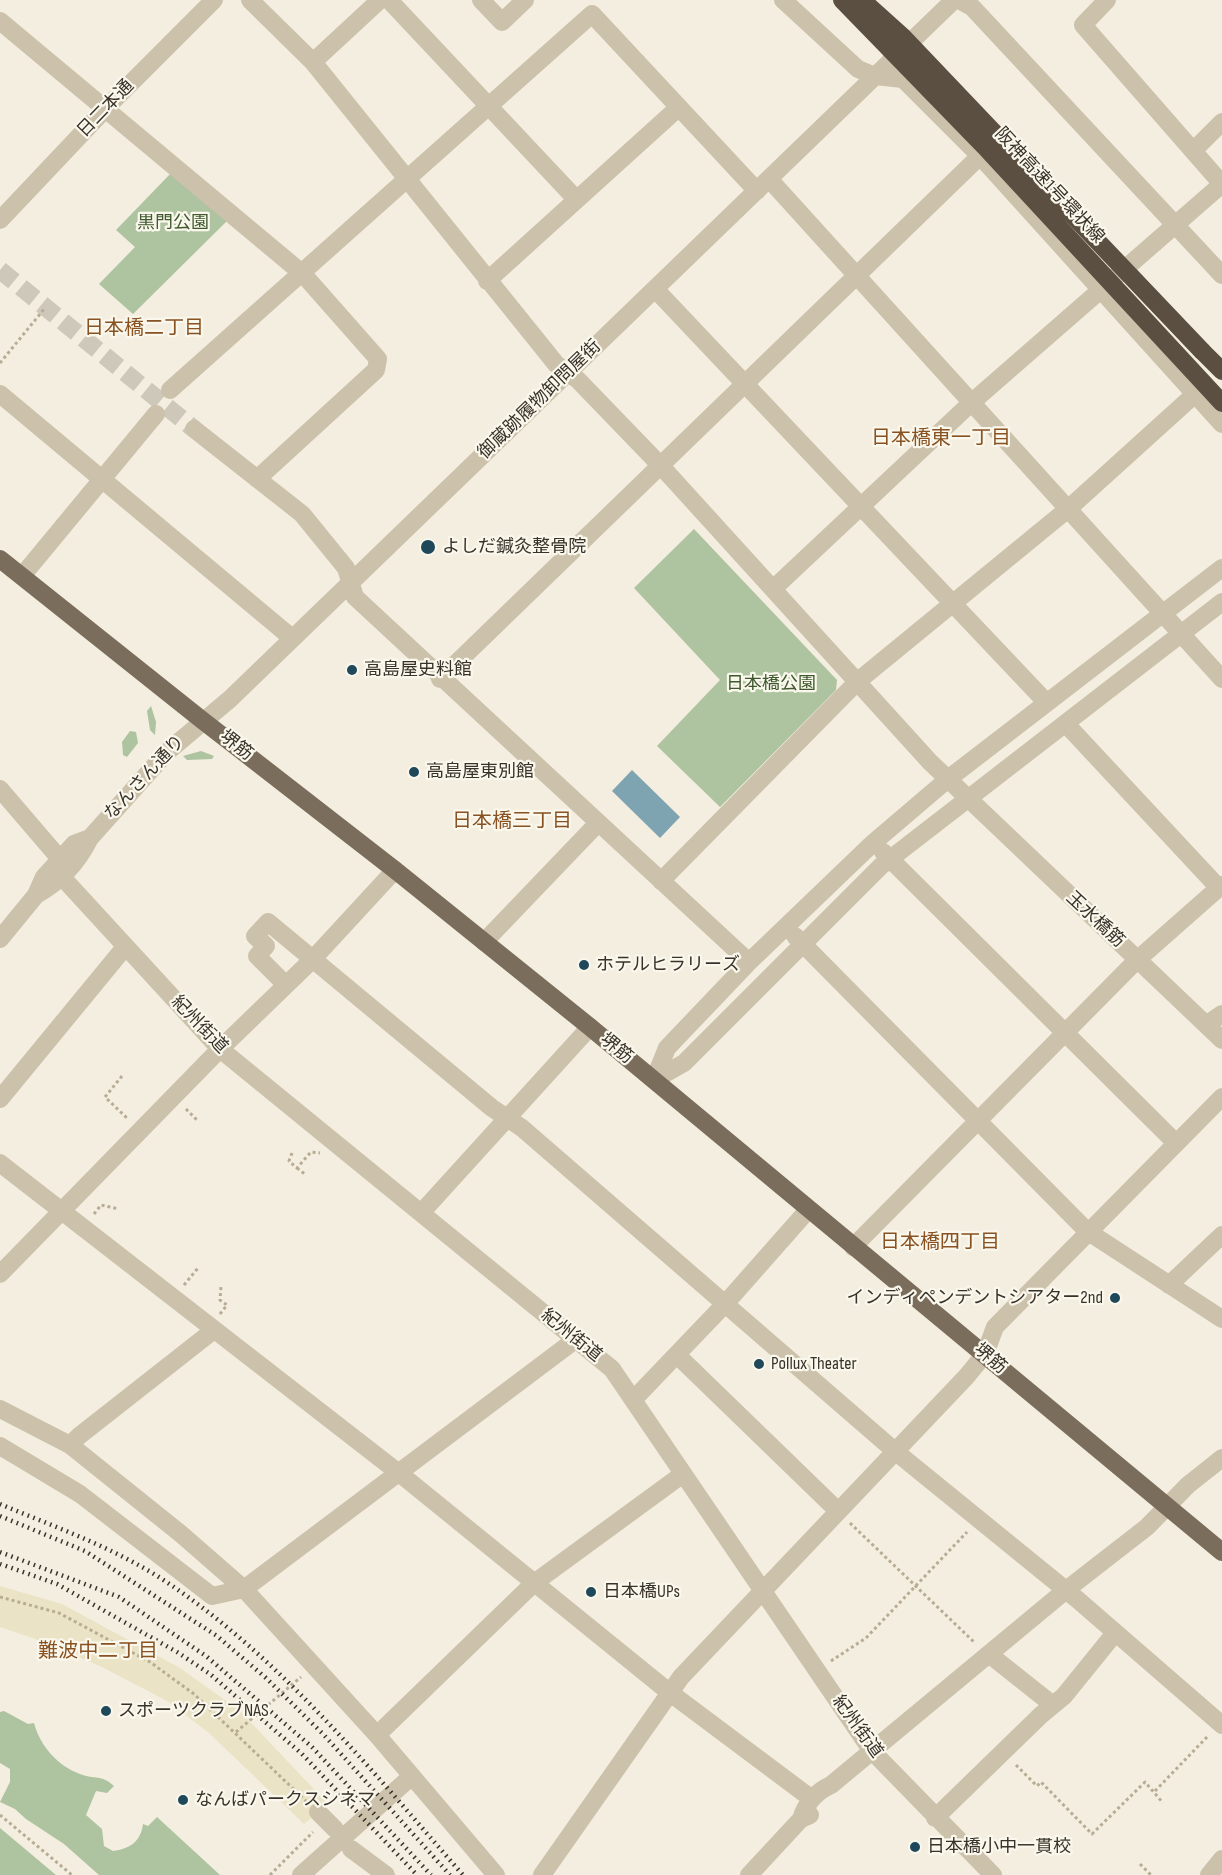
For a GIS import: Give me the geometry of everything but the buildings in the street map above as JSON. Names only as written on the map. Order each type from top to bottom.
[{"type":"highway","name":"阪神高速1号環状線","points":[[842,0],[984,146],[1222,404]]},
{"type":"highway","points":[[862,0],[903,37],[1222,371]]},
{"type":"main road","name":"堺筋","points":[[0,559],[395,870],[590,1027],[1222,1552]]},
{"type":"street","name":"日二本通","points":[[0,220],[106,108],[214,0]]},
{"type":"street","name":"玉水橋筋","points":[[250,0],[313,62],[556,364],[661,466],[948,779],[1222,1040]]},
{"type":"street","points":[[313,62],[380,0]]},
{"type":"street","points":[[389,0],[576,199]]},
{"type":"street","points":[[481,0],[502,22],[525,0]]},
{"type":"street","points":[[783,0],[858,69],[875,76],[903,80],[980,156],[1222,424]]},
{"type":"street","name":"御蔵跡履物卸問屋街","points":[[202,720],[230,699],[764,186],[954,0]]},
{"type":"street","points":[[959,0],[972,8],[1222,275]]},
{"type":"street","points":[[773,589],[971,403],[1222,184],[1083,25],[1107,0]]},
{"type":"street","points":[[170,390],[303,274],[592,14],[678,108],[764,186],[857,276],[1180,636],[1222,679]]},
{"type":"street","points":[[0,21],[303,274],[378,359],[376,370],[257,479]]},
{"type":"street","points":[[487,281],[678,108]]},
{"type":"street","points":[[1193,151],[1222,122]]},
{"type":"street","points":[[440,679],[980,156]]},
{"type":"street","points":[[656,290],[1047,704]]},
{"type":"street","points":[[0,394],[292,638]]},
{"type":"street","points":[[662,880],[858,681],[1068,509],[1194,394]]},
{"type":"street","points":[[22,576],[156,414]]},
{"type":"street","points":[[194,429],[302,514],[346,568],[354,597],[440,679],[749,962]]},
{"type":"street","points":[[654,1080],[667,1048],[749,962],[873,843],[948,779],[1222,568]]},
{"type":"street","points":[[654,1080],[684,1063],[890,859],[1222,602]]},
{"type":"street","name":"なんさん通り","points":[[0,939],[36,895],[53,885],[61,868],[82,854],[90,838],[167,752],[202,720]]},
{"type":"street","points":[[853,1247],[1137,960],[1220,887],[1066,724]]},
{"type":"street","name":"紀州街道","points":[[0,789],[125,947],[220,1049],[612,1370],[634,1399],[762,1592],[871,1750],[993,1875]]},
{"type":"street","points":[[484,942],[598,823]]},
{"type":"street","points":[[873,843],[1176,1143]]},
{"type":"street","points":[[0,1274],[220,1049],[312,960],[395,870]]},
{"type":"street","points":[[286,985],[256,956],[266,946],[255,936],[268,922],[522,1128],[897,1452],[1066,1590],[1221,1724]]},
{"type":"street","points":[[785,927],[1087,1231],[1169,1285],[1219,1312]]},
{"type":"street","points":[[0,1100],[125,947]]},
{"type":"street","points":[[1206,1025],[1222,1014]]},
{"type":"street","points":[[421,1213],[590,1027]]},
{"type":"street","points":[[542,1875],[669,1692],[838,1511],[897,1452],[985,1354],[995,1327],[1087,1231],[1222,1097]]},
{"type":"street","points":[[0,1163],[399,1473],[669,1692],[813,1799]]},
{"type":"street","points":[[634,1399],[725,1304],[808,1210]]},
{"type":"street","points":[[1169,1285],[1222,1235]]},
{"type":"street","points":[[70,1445],[214,1330]]},
{"type":"street","points":[[0,1446],[80,1494],[212,1596],[244,1589],[575,1340]]},
{"type":"street","points":[[677,1355],[838,1511]]},
{"type":"street","points":[[0,1409],[70,1445],[182,1534],[244,1589],[377,1735],[496,1875]]},
{"type":"street","points":[[801,1819],[804,1809],[823,1788],[831,1785],[983,1650],[1066,1590],[1147,1527],[1167,1505],[1222,1458]]},
{"type":"street","points":[[377,1735],[534,1583],[683,1474]]},
{"type":"street","points":[[935,1818],[1064,1696],[1114,1633]]},
{"type":"street","points":[[983,1650],[1053,1705]]},
{"type":"street","points":[[301,1875],[412,1776]]},
{"type":"street","points":[[749,1875],[801,1819],[810,1815],[828,1794],[831,1785]]},
{"type":"street","points":[[351,1849],[386,1875]]},
{"type":"street","points":[[1209,1875],[1222,1859]]},
{"type":"path","points":[[0,363],[45,308]]},
{"type":"path","points":[[122,1076],[105,1097],[140,1131]]},
{"type":"path","points":[[297,1168],[311,1152],[323,1154]]},
{"type":"path","points":[[292,1153],[289,1161],[306,1175]]},
{"type":"path","points":[[91,1218],[101,1205],[119,1209]]},
{"type":"path","points":[[181,1289],[198,1268]]},
{"type":"path","points":[[221,1286],[220,1300],[227,1305],[222,1312]]},
{"type":"path","points":[[838,1511],[947,1619],[983,1650]]},
{"type":"path","points":[[817,1670],[866,1638],[980,1519]]},
{"type":"path","points":[[0,1597],[59,1613],[150,1662],[194,1694],[327,1820],[270,1875]]},
{"type":"path","points":[[236,1732],[301,1677]]},
{"type":"path","points":[[1155,1791],[1221,1724]]},
{"type":"path","points":[[1011,1760],[1036,1786],[1041,1782],[1092,1834],[1145,1782],[1163,1803]]},
{"type":"path","points":[[0,1815],[72,1875]]},
{"type":"path","points":[[1140,1864],[1152,1875]]},
{"type":"green space","name":"黒門公園","points":[[173,171],[228,220],[133,314],[99,284],[135,247],[116,230]]},
{"type":"green space","name":"日本橋公園","points":[[694,529],[837,680],[836,690],[720,807],[657,746],[720,680],[634,588]]},
{"type":"green space","points":[[151,706],[156,722],[155,735],[150,730],[147,711]]},
{"type":"green space","points":[[130,731],[136,732],[138,743],[127,757],[123,755],[122,742]]},
{"type":"green space","points":[[201,751],[214,756],[212,759],[187,760],[183,756]]},
{"type":"green space","points":[[4,1711],[28,1724],[34,1723],[45,1747],[64,1766],[85,1776],[105,1780],[114,1786],[107,1793],[96,1791],[86,1815],[102,1829],[104,1846],[113,1851],[129,1846],[140,1835],[143,1824],[148,1826],[157,1817],[220,1875],[99,1875],[64,1844],[15,1809],[0,1802],[10,1782],[10,1769],[0,1763],[0,1712]]},
{"type":"green space","points":[[0,1828],[56,1875],[0,1875]]},
{"type":"shaded area","points":[[0,1586],[62,1604],[180,1668],[239,1710],[328,1804],[304,1824],[209,1733],[167,1701],[102,1667],[44,1642],[0,1627]]},
{"type":"water","points":[[632,770],[680,817],[660,838],[612,791]]},
{"type":"tunnel","points":[[0,270],[194,429]]},
{"type":"railway","points":[[0,1504],[126,1558],[165,1581],[207,1611],[286,1680],[323,1718],[463,1875]]},
{"type":"railway","points":[[0,1516],[85,1551],[217,1636],[266,1678],[323,1734],[450,1875]]},
{"type":"railway","points":[[0,1552],[119,1597],[206,1656],[312,1747],[431,1875]]},
{"type":"railway","points":[[0,1564],[57,1584],[177,1652],[210,1674],[302,1754],[417,1875]]},
{"type":"place","name":"よしだ鍼灸整骨院","points":[[428,547]]},
{"type":"place","name":"高島屋史料館","points":[[352,670]]},
{"type":"place","name":"高島屋東別館","points":[[414,772]]},
{"type":"place","name":"ホテルヒラリーズ","points":[[584,965]]},
{"type":"place","name":"インディペンデントシアター2nd","points":[[1115,1298]]},
{"type":"place","name":"Pollux Theater","points":[[759,1364]]},
{"type":"place","name":"日本橋UPs","points":[[591,1592]]},
{"type":"place","name":"スポーツクラブNAS","points":[[106,1711]]},
{"type":"place","name":"なんばパークスシネマ","points":[[183,1800]]},
{"type":"place","name":"日本橋小中一貫校","points":[[915,1847]]},
{"type":"district","name":"日本橋二丁目","points":[[144,329]]},
{"type":"district","name":"日本橋東一丁目","points":[[941,439]]},
{"type":"district","name":"日本橋三丁目","points":[[512,822]]},
{"type":"district","name":"日本橋四丁目","points":[[940,1243]]},
{"type":"district","name":"難波中二丁目","points":[[98,1652]]}]
